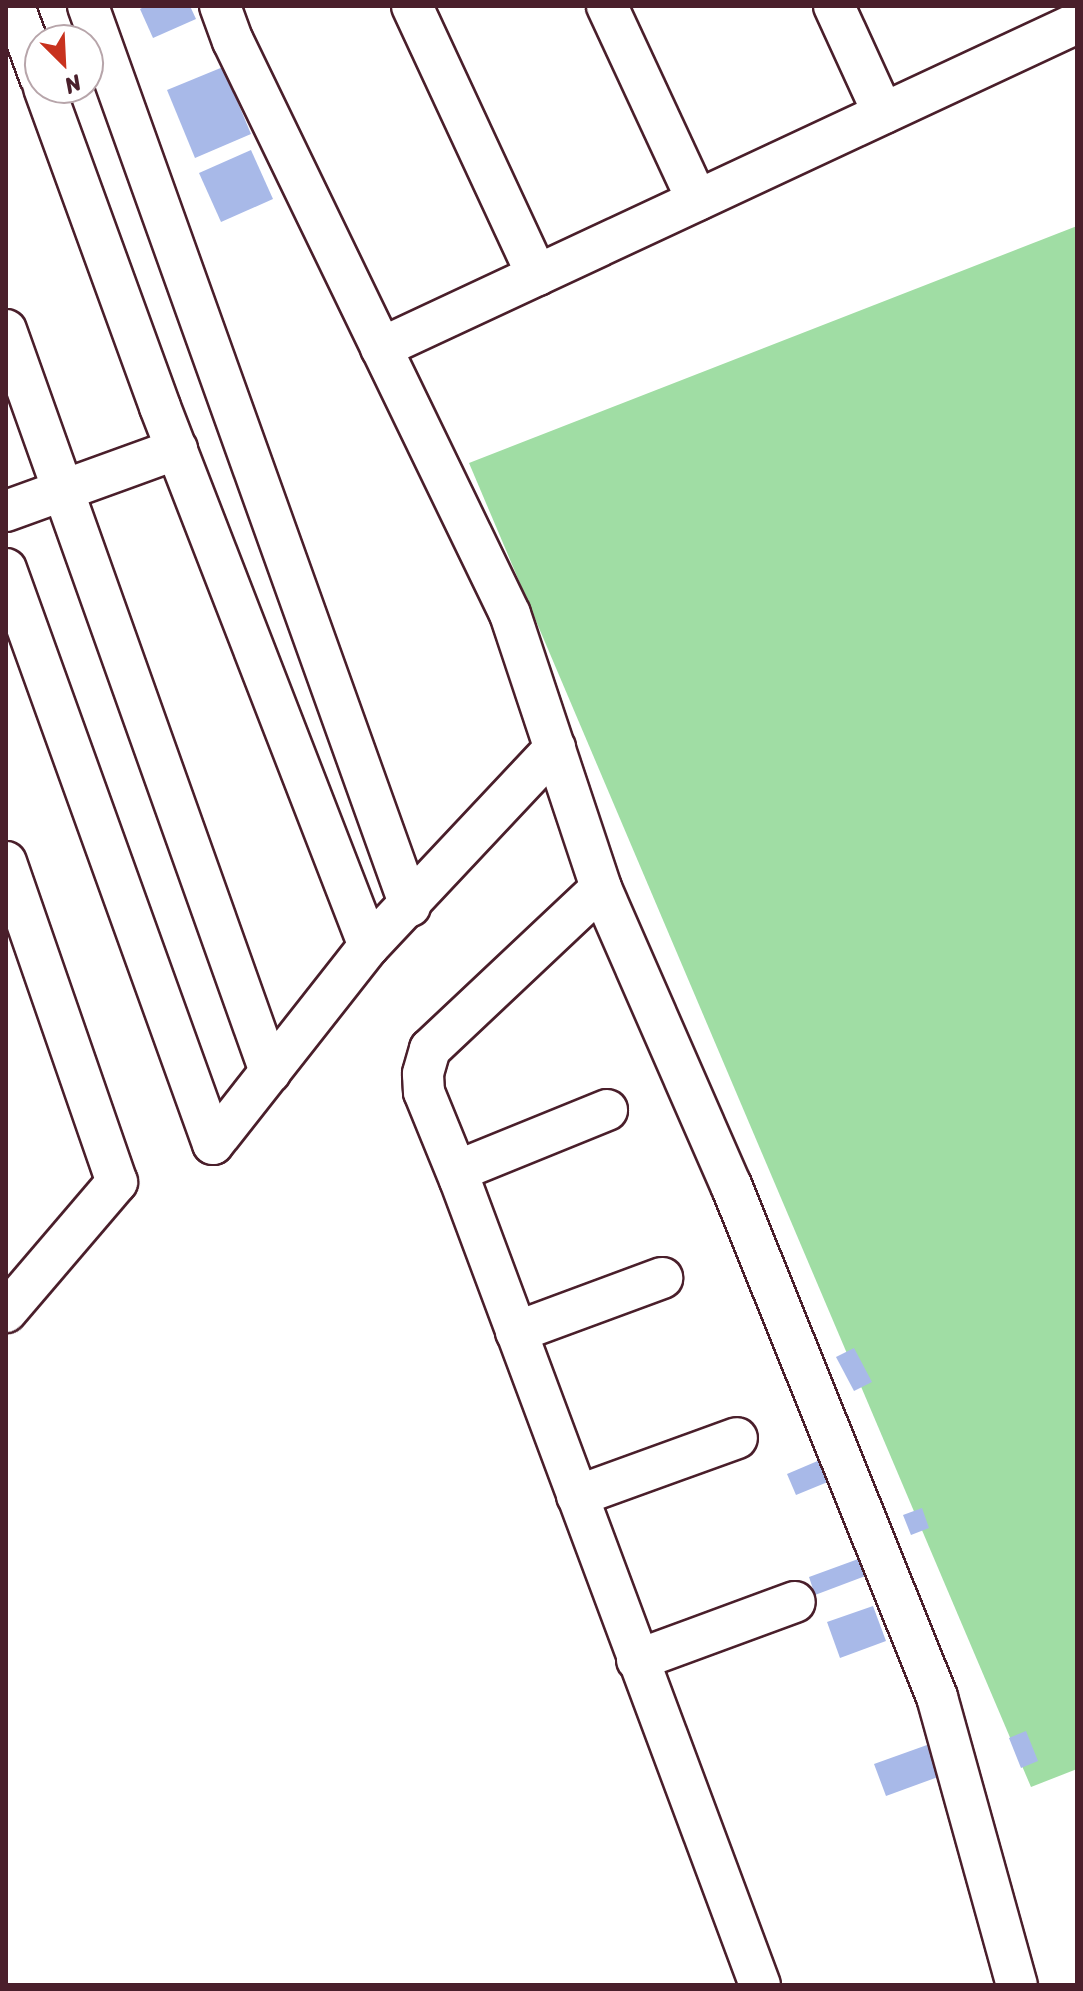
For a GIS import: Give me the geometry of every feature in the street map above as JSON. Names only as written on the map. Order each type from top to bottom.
[{"type":"street","points":[[14,6],[24,33]]},
{"type":"street","points":[[88,6],[410,906]]},
{"type":"street","points":[[220,6],[510,614],[601,888],[731,1185],[937,1697],[1010,1983]]},
{"type":"street","points":[[412,6],[537,275]]},
{"type":"street","points":[[607,6],[697,200]]},
{"type":"street","points":[[834,6],[883,113]]},
{"type":"street","points":[[381,348],[883,113],[1068,19]]},
{"type":"street","points":[[50,104],[177,449],[369,946]]},
{"type":"street","points":[[6,330],[270,1072]]},
{"type":"street","points":[[6,511],[177,449]]},
{"type":"street","points":[[6,569],[213,1144],[369,946],[410,906],[555,748]]},
{"type":"street","points":[[6,862],[117,1182],[6,1312]]},
{"type":"street","points":[[601,888],[430,1049],[423,1074],[424,1092],[457,1171],[760,1985]]},
{"type":"street","points":[[457,1171],[607,1110]]},
{"type":"street","points":[[516,1332],[662,1278]]},
{"type":"street","points":[[577,1496],[737,1438]]},
{"type":"street","points":[[637,1660],[795,1602]]},
{"type":"green space","points":[[1077,226],[1077,1769],[1031,1787],[469,463]]},
{"type":"building","points":[[146,6],[190,6],[196,19],[153,38],[140,9]]},
{"type":"building","points":[[223,67],[251,134],[195,158],[167,90]]},
{"type":"building","points":[[251,150],[273,199],[221,222],[199,173]]},
{"type":"building","points":[[854,1348],[872,1382],[854,1391],[836,1357]]},
{"type":"building","points":[[827,1457],[835,1479],[796,1495],[787,1474]]},
{"type":"building","points":[[922,1508],[929,1528],[911,1535],[903,1515]]},
{"type":"building","points":[[861,1558],[868,1575],[815,1595],[809,1577]]},
{"type":"building","points":[[873,1606],[886,1641],[840,1658],[827,1622]]},
{"type":"building","points":[[1026,1731],[1038,1761],[1021,1768],[1009,1738]]},
{"type":"building","points":[[927,1745],[938,1777],[886,1796],[874,1764]]}]
